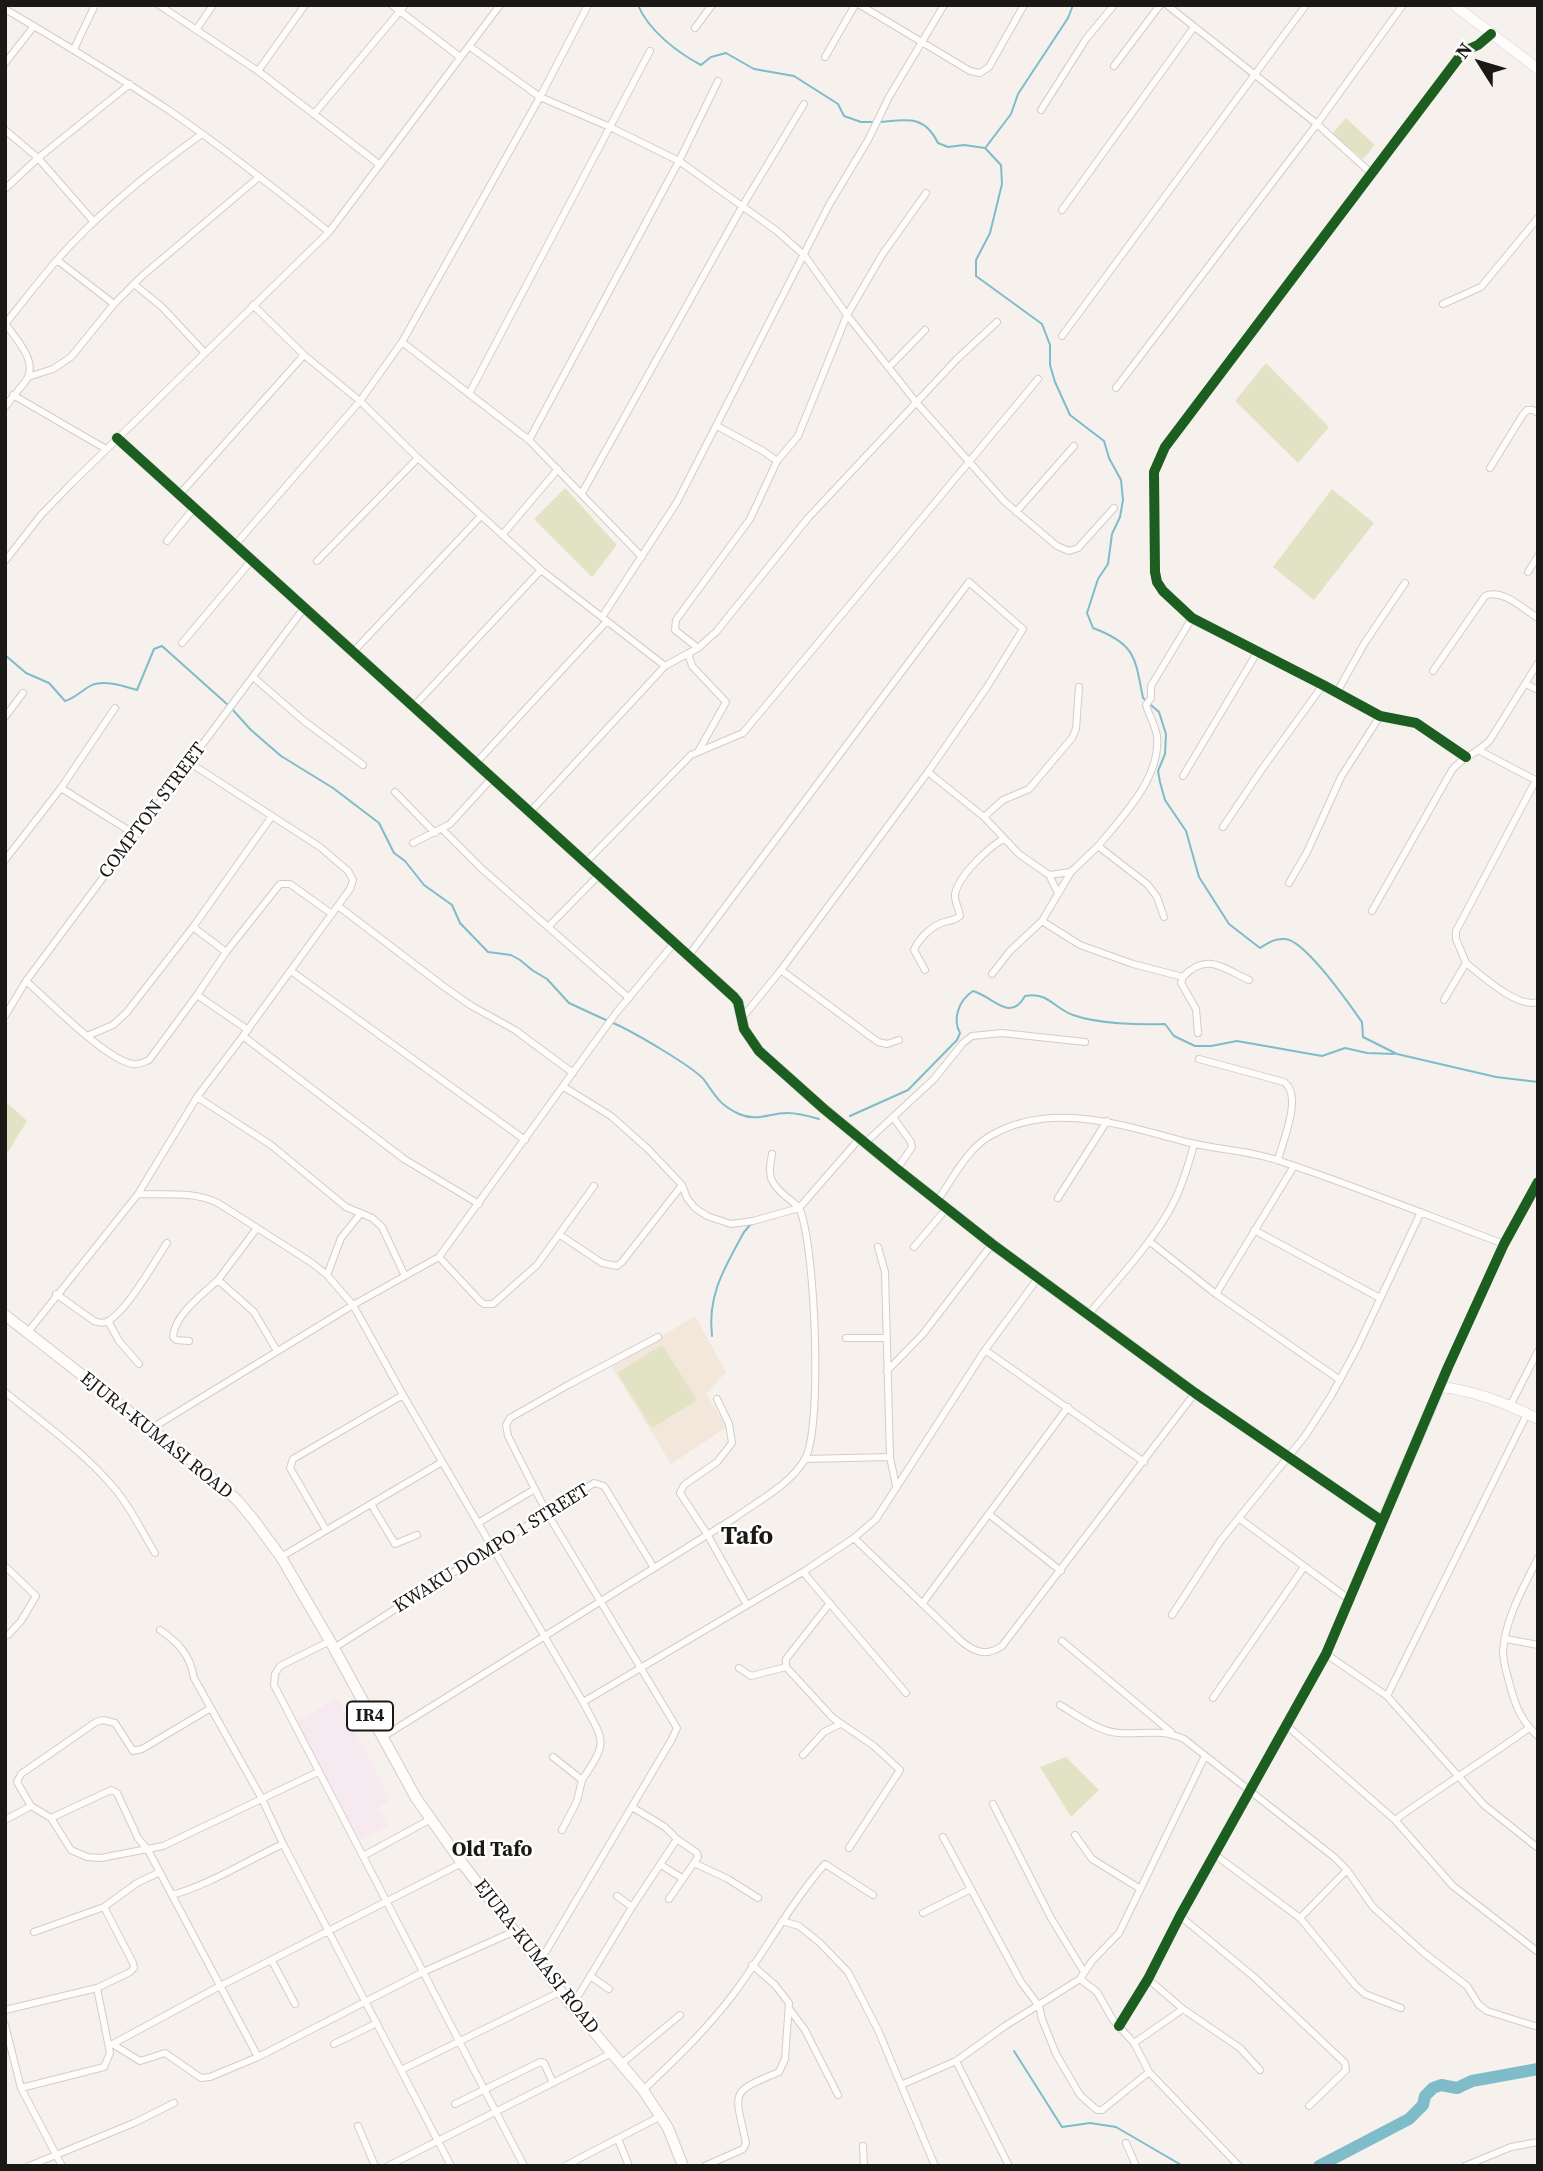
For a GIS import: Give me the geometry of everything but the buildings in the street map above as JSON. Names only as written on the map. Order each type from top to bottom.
[{"type":"main road","name":"EJURA-KUMASI ROAD","points":[[5,1315],[152,1428],[237,1500],[281,1557],[382,1738],[431,1819],[538,1963],[662,2116],[683,2166]]},
{"type":"street","points":[[74,49],[95,5]]},
{"type":"street","points":[[159,5],[258,71],[380,164]]},
{"type":"street","points":[[196,30],[213,5]]},
{"type":"street","points":[[258,71],[305,5]]},
{"type":"street","points":[[393,5],[403,8],[460,57]]},
{"type":"street","points":[[5,561],[41,515],[329,232],[500,5]]},
{"type":"street","points":[[235,545],[360,401],[402,342],[540,97],[588,5]]},
{"type":"street","points":[[695,28],[712,5]]},
{"type":"street","points":[[825,57],[857,5],[970,71],[980,73],[989,67],[1024,5]]},
{"type":"street","points":[[475,764],[604,619],[677,502],[829,205],[944,5]]},
{"type":"street","points":[[1041,110],[1086,39],[1114,5]]},
{"type":"street","points":[[1114,66],[1160,5]]},
{"type":"street","points":[[1167,5],[1317,124],[1371,173]]},
{"type":"street","points":[[1062,336],[1306,5]]},
{"type":"street","points":[[1116,388],[1404,5]]},
{"type":"street","points":[[1454,5],[1538,69]]},
{"type":"street","points":[[314,114],[403,8]]},
{"type":"street","points":[[5,9],[74,49],[202,134],[329,232]]},
{"type":"street","points":[[5,64],[34,26]]},
{"type":"street","points":[[1062,210],[1194,27]]},
{"type":"street","points":[[1466,758],[1416,723],[1380,716],[1192,618],[1163,592],[1155,572],[1154,472],[1164,447],[1464,51],[1478,45],[1491,34]]},
{"type":"street","points":[[469,46],[540,97],[679,160],[777,231],[804,256],[916,402],[968,461],[1016,512],[1056,546],[1069,551],[1078,548],[1114,508]]},
{"type":"street","points":[[469,394],[650,51]]},
{"type":"street","points":[[529,440],[679,160],[718,81]]},
{"type":"street","points":[[5,189],[38,158],[130,85]]},
{"type":"street","points":[[582,493],[804,104]]},
{"type":"street","points":[[5,130],[38,158],[94,222]]},
{"type":"street","points":[[5,407],[28,377],[30,367],[27,356],[5,323],[57,260],[94,222],[163,162],[202,134]]},
{"type":"street","points":[[28,377],[53,369],[71,357],[134,284],[259,177]]},
{"type":"street","points":[[698,648],[675,630],[676,620],[750,519],[777,461],[797,436],[847,315],[882,255],[926,192]]},
{"type":"street","points":[[1443,304],[1481,287],[1538,218]]},
{"type":"street","points":[[57,260],[114,304]]},
{"type":"street","points":[[134,284],[162,307],[204,352]]},
{"type":"street","points":[[253,305],[304,355],[360,401],[541,570],[664,666]]},
{"type":"street","points":[[530,812],[664,666],[698,648],[716,632],[808,518],[957,359],[997,321]]},
{"type":"street","points":[[889,367],[925,330]]},
{"type":"street","points":[[402,342],[529,440],[642,557]]},
{"type":"street","points":[[179,495],[304,355]]},
{"type":"street","points":[[699,750],[724,743],[743,733],[1038,379]]},
{"type":"street","points":[[13,395],[106,449]]},
{"type":"street","points":[[1490,468],[1522,415],[1527,410],[1538,413]]},
{"type":"street","points":[[717,426],[777,461]]},
{"type":"street","points":[[117,438],[734,997],[749,1038],[759,1051],[862,1141],[946,1209],[1088,1315],[1287,1458],[1382,1521]]},
{"type":"street","points":[[1016,512],[1074,446]]},
{"type":"street","points":[[317,561],[418,458]]},
{"type":"street","points":[[502,535],[558,469]]},
{"type":"street","points":[[167,541],[194,508]]},
{"type":"street","points":[[352,652],[481,516]]},
{"type":"street","points":[[5,546],[12,551]]},
{"type":"street","points":[[1528,572],[1538,556]]},
{"type":"street","points":[[182,643],[252,560]]},
{"type":"street","points":[[413,707],[541,570]]},
{"type":"street","points":[[689,955],[969,582],[1023,629],[987,687],[928,772],[742,1018]]},
{"type":"street","points":[[1336,692],[1405,583]]},
{"type":"street","points":[[1433,671],[1485,596],[1502,595],[1538,618]]},
{"type":"street","name":"COMPTON STREET","points":[[5,1016],[26,981],[304,608]]},
{"type":"street","points":[[992,974],[1010,951],[1042,921],[1071,872],[1098,846],[1144,786],[1152,765],[1156,734],[1149,700],[1150,688],[1192,618]]},
{"type":"street","points":[[1183,776],[1258,651]]},
{"type":"street","points":[[586,863],[664,780],[699,750],[726,702],[692,666],[688,653]]},
{"type":"street","points":[[1372,911],[1451,770],[1458,762],[1480,751],[1490,740],[1538,663]]},
{"type":"street","points":[[254,677],[304,721],[363,765]]},
{"type":"street","points":[[1526,684],[1538,690]]},
{"type":"street","points":[[1223,827],[1324,685]]},
{"type":"street","points":[[984,817],[1003,800],[1029,789],[1072,738],[1076,729],[1079,687]]},
{"type":"street","points":[[5,717],[23,693]]},
{"type":"street","points":[[5,860],[61,788],[115,708]]},
{"type":"street","points":[[1289,883],[1307,852],[1341,777],[1380,716]]},
{"type":"street","points":[[1480,751],[1537,781],[1456,930],[1456,939],[1466,963],[1488,981],[1521,1002],[1538,1002]]},
{"type":"street","points":[[28,1332],[138,1194],[197,1097],[338,906],[353,880],[348,871],[320,847],[190,763]]},
{"type":"street","points":[[928,772],[984,817],[1003,839],[1049,875],[1058,891]]},
{"type":"street","points":[[413,843],[438,831],[491,779]]},
{"type":"street","points":[[61,788],[136,835]]},
{"type":"street","points":[[395,792],[629,998]]},
{"type":"street","points":[[88,1036],[113,1025],[127,1012],[193,927],[272,816]]},
{"type":"street","points":[[925,970],[914,950],[916,943],[937,925],[960,916],[954,897],[962,881],[982,855],[1003,839]]},
{"type":"street","points":[[1098,846],[1147,884],[1157,897],[1164,917]]},
{"type":"street","points":[[1049,875],[1071,872]]},
{"type":"street","points":[[548,927],[599,875]]},
{"type":"street","points":[[26,981],[102,1049],[132,1064],[140,1064],[149,1060],[226,952],[280,884],[290,884],[332,914]]},
{"type":"street","points":[[338,906],[461,998],[515,1030],[573,1073]]},
{"type":"street","points":[[1042,921],[1080,945],[1183,978]]},
{"type":"street","points":[[193,927],[226,952]]},
{"type":"street","points":[[152,1428],[352,1305],[439,1257],[604,1030],[675,942]]},
{"type":"street","points":[[1198,1033],[1196,1009],[1181,983],[1183,978],[1198,964],[1207,963],[1216,964],[1249,980]]},
{"type":"street","points":[[1444,1000],[1466,963]]},
{"type":"street","points":[[780,970],[878,1042],[887,1044],[899,1040]]},
{"type":"street","points":[[291,971],[525,1139]]},
{"type":"street","points":[[197,995],[404,1158],[479,1204]]},
{"type":"street","points":[[564,1087],[611,1116],[648,1149],[682,1185],[695,1208],[725,1223],[744,1223],[799,1208],[862,1141],[934,1079],[962,1044],[972,1036],[1002,1033],[1086,1042]]},
{"type":"street","points":[[1199,1059],[1284,1082],[1289,1086],[1293,1092],[1292,1107],[1278,1160]]},
{"type":"street","points":[[197,1097],[271,1145],[346,1207],[382,1227],[405,1276]]},
{"type":"street","points":[[937,1201],[967,1159],[990,1136],[1051,1116],[1107,1121],[1194,1144],[1278,1160],[1373,1193],[1504,1244]]},
{"type":"street","points":[[892,1117],[912,1147],[897,1169]]},
{"type":"street","points":[[1058,1198],[1107,1121]]},
{"type":"street","points":[[1088,1315],[1149,1241],[1183,1182],[1194,1144]]},
{"type":"street","points":[[382,1738],[654,1569],[771,1492],[806,1459],[813,1430],[812,1269],[799,1208],[771,1180],[769,1171],[772,1154]]},
{"type":"street","points":[[1216,1294],[1294,1167]]},
{"type":"street","points":[[1119,2026],[1148,1979],[1180,1916],[1326,1654],[1504,1244],[1538,1182]]},
{"type":"street","points":[[561,1235],[602,1263],[617,1266],[682,1185]]},
{"type":"street","points":[[439,1257],[480,1301],[493,1304],[537,1265],[594,1186]]},
{"type":"street","points":[[138,1194],[205,1196],[327,1275],[352,1305],[583,1702],[602,1741],[582,1780],[577,1801],[562,1830]]},
{"type":"street","points":[[914,1247],[946,1209]]},
{"type":"street","points":[[1172,1615],[1221,1541],[1287,1458],[1340,1380],[1421,1212]]},
{"type":"street","points":[[327,1275],[341,1238],[361,1213]]},
{"type":"street","points":[[189,1341],[176,1340],[173,1337],[175,1327],[186,1311],[218,1280],[257,1228]]},
{"type":"street","points":[[1254,1230],[1380,1298]]},
{"type":"street","points":[[1149,1241],[1216,1294],[1340,1380]]},
{"type":"street","points":[[56,1294],[94,1321],[108,1321],[136,1289],[167,1243]]},
{"type":"street","points":[[887,1371],[923,1334],[992,1244]]},
{"type":"street","points":[[878,1247],[886,1272],[890,1457],[896,1486]]},
{"type":"street","points":[[583,1702],[803,1572],[854,1538],[876,1519],[985,1350],[1038,1278]]},
{"type":"street","points":[[218,1280],[254,1312],[277,1351]]},
{"type":"street","points":[[108,1321],[119,1341],[139,1364]]},
{"type":"street","points":[[538,1963],[677,1728],[547,1513],[508,1436],[506,1425],[510,1418],[658,1337]]},
{"type":"street","points":[[846,1338],[887,1338]]},
{"type":"street","points":[[985,1350],[1144,1462]]},
{"type":"street","points":[[1510,1406],[1538,1351]]},
{"type":"street","points":[[1440,1388],[1457,1389],[1510,1406],[1538,1419]]},
{"type":"street","points":[[5,1392],[52,1428],[99,1472],[121,1497],[155,1553]]},
{"type":"street","points":[[854,1538],[971,1649],[983,1653],[993,1651],[1002,1646],[1061,1571],[1195,1393]]},
{"type":"street","points":[[326,1531],[294,1474],[291,1463],[293,1459],[403,1395]]},
{"type":"street","points":[[717,1399],[729,1424],[732,1443],[717,1462],[684,1485],[680,1491],[747,1605]]},
{"type":"street","points":[[922,1604],[1068,1407]]},
{"type":"street","points":[[1387,1696],[1527,1414]]},
{"type":"street","points":[[806,1459],[890,1457]]},
{"type":"street","points":[[281,1557],[442,1462]]},
{"type":"street","name":"KWAKU DOMPO 1 STREET","points":[[318,1772],[276,1689],[274,1679],[280,1667],[332,1645],[493,1549],[594,1483],[601,1484],[654,1569]]},
{"type":"street","points":[[478,1523],[535,1489]]},
{"type":"street","points":[[371,1504],[395,1544],[417,1535]]},
{"type":"street","points":[[990,1515],[1061,1571]]},
{"type":"street","points":[[1240,1519],[1350,1600]]},
{"type":"street","points":[[1538,1558],[1517,1600],[1503,1653],[1518,1710],[1529,1728],[1538,1736]]},
{"type":"street","points":[[5,1566],[36,1596],[21,1621],[5,1635]]},
{"type":"street","points":[[1213,1698],[1304,1567]]},
{"type":"street","points":[[803,1572],[906,1693]]},
{"type":"street","points":[[830,1603],[786,1659],[786,1667],[820,1706],[840,1724],[874,1746],[900,1770],[849,1848]]},
{"type":"street","points":[[160,1630],[176,1641],[191,1661],[194,1678],[262,1800],[451,2166]]},
{"type":"street","points":[[1506,1639],[1538,1645]]},
{"type":"street","points":[[1062,1641],[1172,1733],[1251,1789],[1347,1870],[1373,1907],[1424,1953],[1467,1986],[1479,2005],[1488,2011],[1538,2027]]},
{"type":"street","points":[[1326,1654],[1387,1696],[1484,1805],[1538,1848]]},
{"type":"street","points":[[739,1668],[751,1675],[786,1667]]},
{"type":"street","points":[[1060,1705],[1106,1731],[1172,1733]]},
{"type":"street","points":[[211,1708],[142,1749],[133,1751],[115,1723],[103,1720],[96,1722],[17,1779],[17,1782],[32,1806],[51,1818],[71,1850],[101,1858],[163,1846],[318,1772],[524,2166]]},
{"type":"street","points":[[803,1755],[824,1732],[840,1724]]},
{"type":"street","points":[[1286,1725],[1395,1819],[1453,1886],[1538,1952]]},
{"type":"street","points":[[1395,1819],[1529,1728]]},
{"type":"street","points":[[901,2085],[956,2061],[1080,1979],[1119,1933],[1205,1756]]},
{"type":"street","points":[[553,1757],[582,1780]]},
{"type":"street","points":[[51,1818],[102,1793],[114,1791],[258,2057]]},
{"type":"street","points":[[993,1804],[1051,1918],[1084,1972]]},
{"type":"street","points":[[5,1820],[32,1806]]},
{"type":"street","points":[[632,1807],[665,1827],[697,1853],[698,1857],[669,1899]]},
{"type":"street","points":[[363,1856],[431,1819]]},
{"type":"street","points":[[1075,1835],[1092,1859],[1139,1888]]},
{"type":"street","points":[[943,1838],[1021,1982],[1039,2006],[1056,2054],[1080,2095],[1097,2110],[1102,2110],[1149,2072]]},
{"type":"street","points":[[572,2006],[677,1839]]},
{"type":"street","points":[[172,1895],[231,1872],[245,1862],[283,1844]]},
{"type":"street","points":[[1214,1854],[1300,1918],[1365,1994],[1401,2008]]},
{"type":"street","points":[[111,2046],[220,1986],[329,1933],[462,1863]]},
{"type":"street","points":[[694,1863],[728,1879],[758,1898]]},
{"type":"street","points":[[643,2090],[688,2048],[735,1991],[782,1920],[824,1866],[827,1864],[873,1895]]},
{"type":"street","points":[[661,1865],[682,1878]]},
{"type":"street","points":[[1300,1918],[1347,1870]]},
{"type":"street","points":[[34,1932],[104,1906],[132,1886],[160,1872]]},
{"type":"street","points":[[923,1913],[971,1889]]},
{"type":"street","points":[[617,1896],[632,1907]]},
{"type":"street","points":[[5,2010],[97,1988],[134,1968],[104,1906]]},
{"type":"street","points":[[1180,1916],[1254,1977],[1345,2063],[1346,2070],[1309,2106]]},
{"type":"street","points":[[782,1920],[799,1926],[820,1942],[848,1972],[878,2030],[935,2166]]},
{"type":"street","points":[[111,2046],[140,2061],[165,2053],[201,2078],[210,2077],[258,2057],[423,1972],[515,1931]]},
{"type":"street","points":[[272,1961],[295,2004]]},
{"type":"street","points":[[705,2166],[739,2152],[746,2143],[738,2098],[746,2086],[782,2069],[789,2003],[775,1984],[752,1965]]},
{"type":"street","points":[[590,1976],[609,1989]]},
{"type":"street","points":[[1080,1979],[1097,1992],[1119,2026],[1134,2043],[1149,2072],[1239,2166]]},
{"type":"street","points":[[1148,1979],[1183,2009],[1240,2048],[1260,2070]]},
{"type":"street","points":[[21,2088],[104,2067],[108,2062],[111,2046],[97,1988]]},
{"type":"street","points":[[401,2070],[562,1992]]},
{"type":"street","points":[[1134,2043],[1183,2009]]},
{"type":"street","points":[[790,2010],[804,2030],[838,2095]]},
{"type":"street","points":[[621,2064],[680,2015]]},
{"type":"street","points":[[334,2044],[377,2023]]},
{"type":"street","points":[[5,2025],[21,2088],[54,2156],[62,2166]]},
{"type":"street","points":[[388,2166],[612,2053]]},
{"type":"street","points":[[956,2061],[1009,2166]]},
{"type":"street","points":[[455,2104],[540,2062],[544,2063],[553,2083]]},
{"type":"street","points":[[29,2166],[134,2123],[174,2103]]},
{"type":"street","points":[[565,2166],[662,2116]]},
{"type":"street","points":[[358,2126],[375,2166]]},
{"type":"street","points":[[618,2139],[629,2166]]},
{"type":"street","points":[[1465,2166],[1511,2147],[1538,2142]]},
{"type":"street","points":[[1126,2143],[1136,2166]]},
{"type":"street","points":[[863,2146],[864,2166]]},
{"type":"shaded area","points":[[695,1316],[726,1372],[706,1394],[727,1427],[671,1464],[612,1367]]},
{"type":"shaded area","points":[[337,1698],[390,1799],[378,1808],[388,1826],[360,1840],[296,1722]]},
{"type":"green space","points":[[1346,118],[1375,145],[1363,159],[1332,134]]},
{"type":"green space","points":[[1266,363],[1329,427],[1298,463],[1235,401]]},
{"type":"green space","points":[[565,488],[617,545],[592,577],[534,519]]},
{"type":"green space","points":[[1332,489],[1374,523],[1314,600],[1273,567]]},
{"type":"green space","points":[[5,1101],[27,1121],[5,1157]]},
{"type":"green space","points":[[662,1345],[697,1400],[652,1428],[617,1373]]},
{"type":"green space","points":[[1066,1757],[1099,1790],[1071,1817],[1040,1767]]},
{"type":"waterway","points":[[638,5],[649,23],[665,40],[701,65],[711,57],[726,53],[754,69],[794,76],[838,104],[844,116],[861,122],[873,122]]},
{"type":"waterway","points":[[986,147],[1011,114],[1018,94],[1068,18],[1073,5]]},
{"type":"waterway","points":[[879,122],[906,120],[920,123],[927,127],[938,143],[948,147],[964,145],[985,148],[1001,165],[1002,184],[990,233],[976,260],[976,276],[1042,324],[1050,345],[1050,365],[1055,382],[1070,415],[1104,441],[1109,458],[1121,480],[1123,500],[1120,517],[1112,534],[1108,564],[1098,579],[1087,613],[1093,628],[1126,647],[1135,662],[1143,698],[1159,712],[1166,734],[1165,754],[1158,771],[1165,800],[1186,831],[1199,877],[1229,924],[1260,948],[1275,940],[1285,939],[1304,950],[1362,1022],[1363,1037],[1397,1054],[1496,1077],[1538,1082]]},
{"type":"waterway","points":[[5,655],[26,673],[49,683],[65,701],[90,686],[101,683],[137,690],[154,649],[162,646],[228,705]]},
{"type":"waterway","points":[[232,709],[281,756],[333,788],[379,823],[394,853],[405,861],[424,885],[452,905],[460,923],[488,952],[511,955],[520,960],[547,979],[569,1003],[608,1021]]},
{"type":"waterway","points":[[850,1116],[908,1090],[957,1040],[960,1033],[958,1010],[964,999],[973,991],[1007,1008],[1019,1004],[1025,996],[1033,995],[1045,998],[1067,1012],[1083,1018],[1119,1023],[1165,1024],[1174,1036],[1195,1046],[1237,1041],[1322,1056],[1345,1048],[1367,1053],[1394,1054]]},
{"type":"waterway","points":[[613,1023],[689,1067],[705,1081],[723,1104],[739,1114],[758,1117],[791,1113],[819,1119]]},
{"type":"waterway","points":[[712,1336],[712,1307],[719,1282],[730,1257],[751,1224]]},
{"type":"waterway","points":[[1014,2051],[1062,2127],[1090,2123],[1116,2127],[1183,2166]]},
{"type":"waterway","points":[[1319,2166],[1409,2119],[1423,2105],[1425,2096],[1433,2088],[1441,2085],[1457,2088],[1472,2081],[1538,2069]]},
{"type":"cycle path","points":[[1466,757],[1416,723],[1380,716],[1192,618],[1157,582],[1154,472],[1165,447],[1464,51],[1478,45],[1491,34]]},
{"type":"cycle path","points":[[117,438],[734,997],[738,1002],[744,1029],[759,1051],[824,1109],[992,1244],[1195,1393],[1382,1521]]},
{"type":"cycle path","points":[[1119,2026],[1148,1979],[1180,1916],[1326,1654],[1448,1367],[1504,1244],[1538,1182]]},
{"type":"district","name":"Tafo","points":[[747,1537]]},
{"type":"district","name":"Old Tafo","points":[[492,1851]]}]
